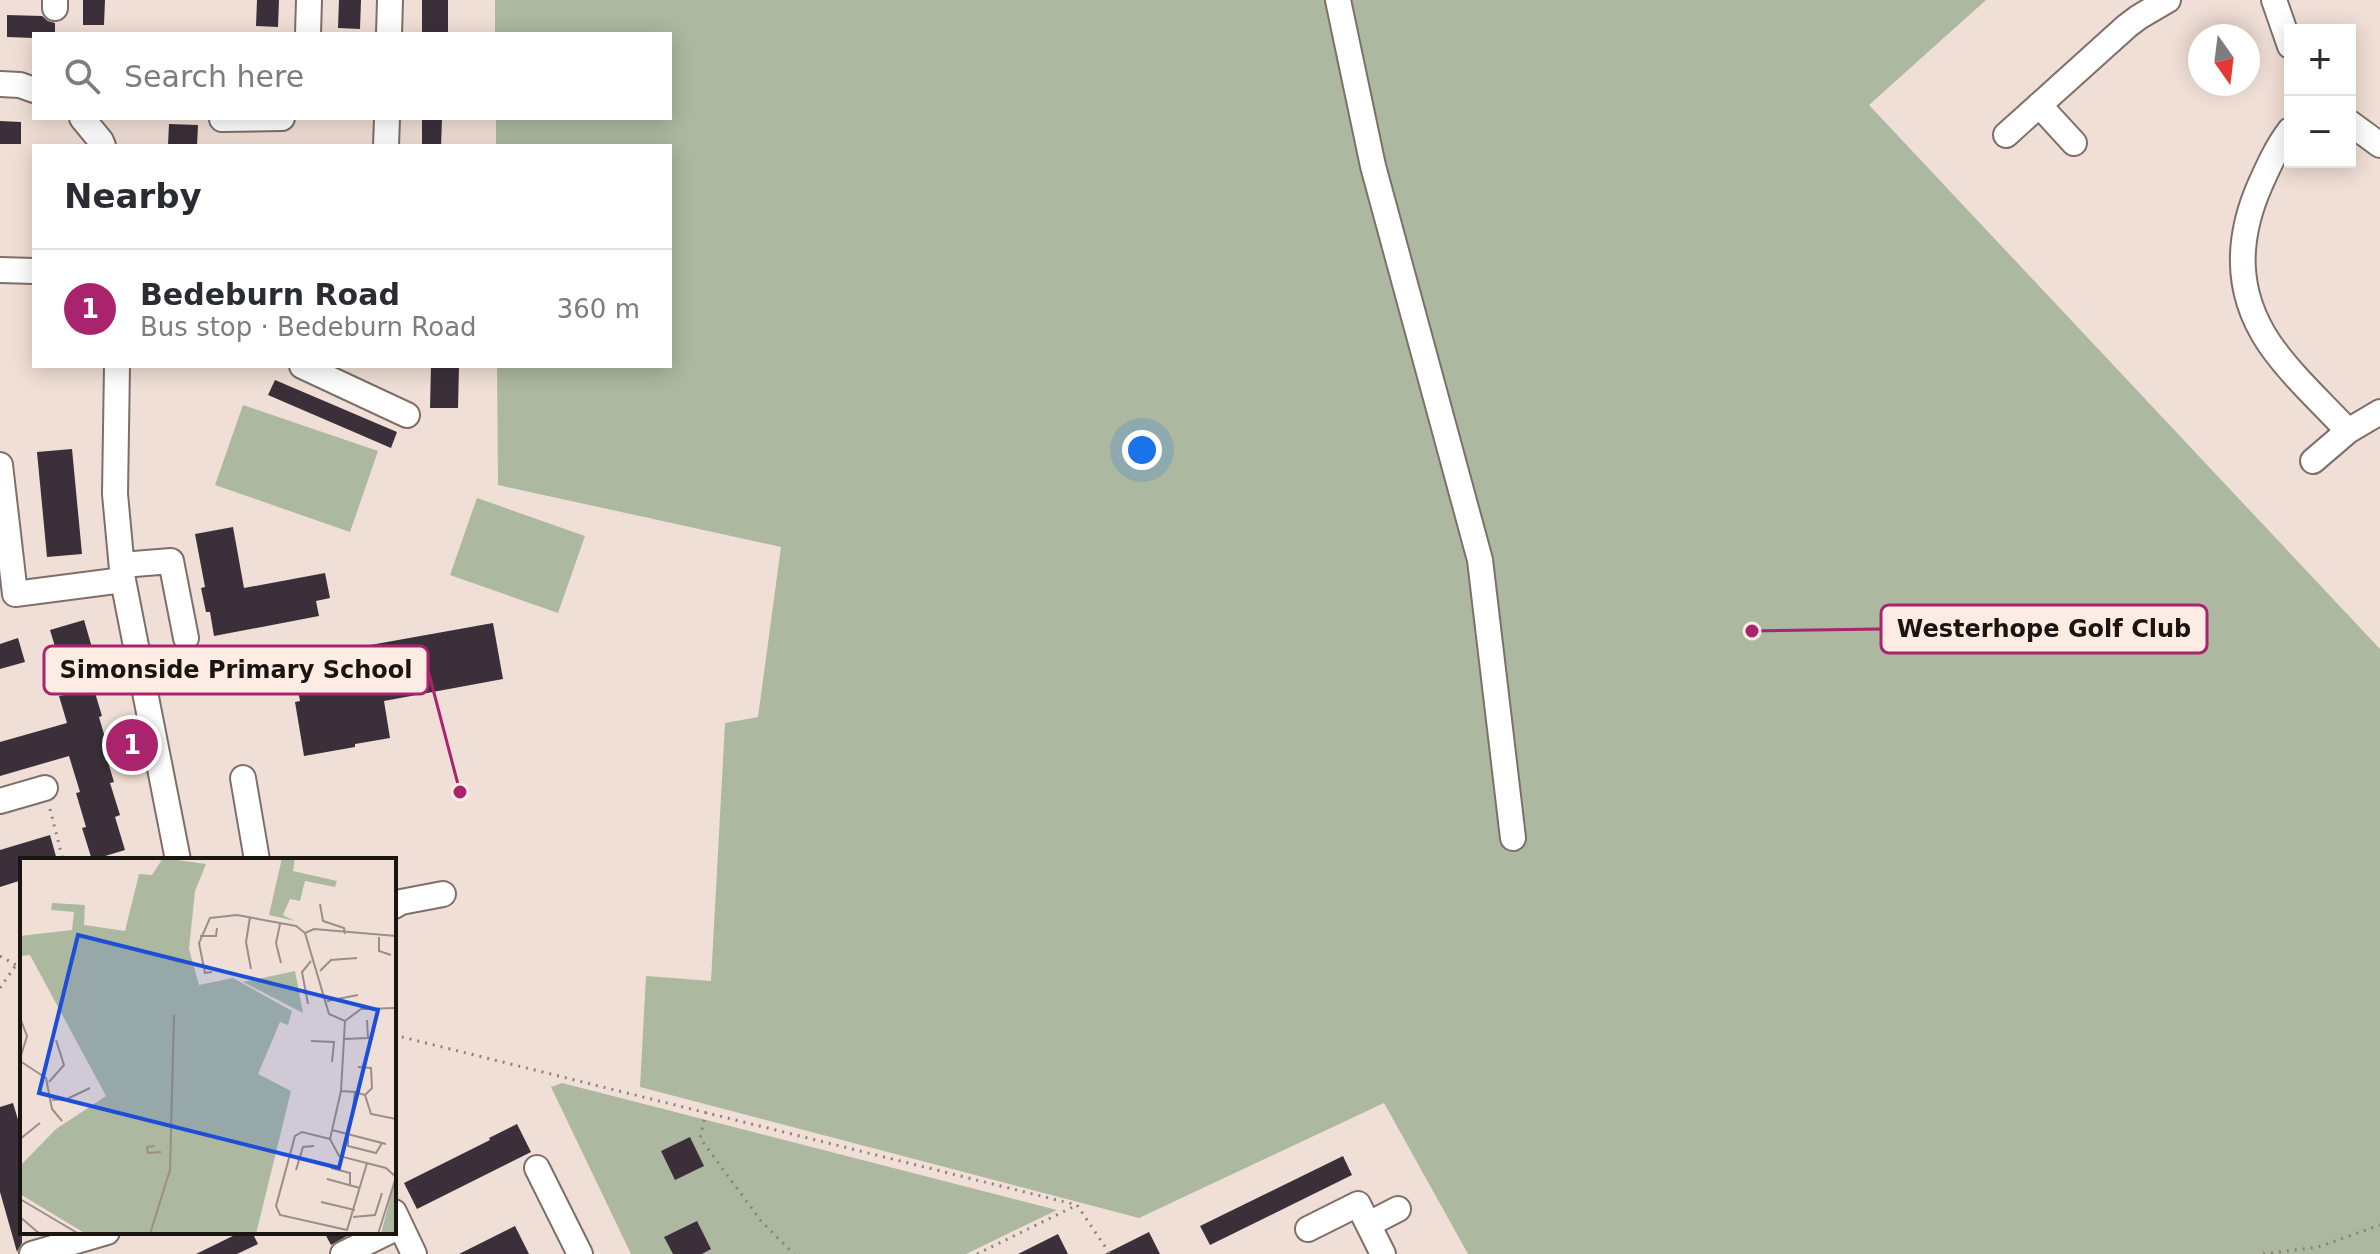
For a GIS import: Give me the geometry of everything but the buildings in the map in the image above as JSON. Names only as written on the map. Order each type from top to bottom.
[{"type":"street","points":[[308,32],[309,0]]},
{"type":"street","points":[[389,32],[390,0]]},
{"type":"street","points":[[1338,0],[1373,166],[1480,560],[1513,838]]},
{"type":"street","points":[[2006,135],[2127,26],[2168,0]]},
{"type":"street","points":[[2274,0],[2284,29]]},
{"type":"street","points":[[0,84],[32,89]]},
{"type":"street","points":[[2039,105],[2074,143]]},
{"type":"street","points":[[84,120],[102,144]]},
{"type":"street","points":[[222,125],[265,120]]},
{"type":"street","points":[[386,144],[387,120]]},
{"type":"street","points":[[2356,127],[2380,145]]},
{"type":"street","points":[[2284,140],[2273,157],[2246,223],[2242,258],[2246,291],[2251,309],[2269,342],[2348,431]]},
{"type":"street","points":[[0,270],[32,271]]},
{"type":"street","points":[[117,368],[115,494],[122,572],[178,858]]},
{"type":"street","points":[[312,369],[407,415]]},
{"type":"street","points":[[2313,461],[2348,431],[2380,412]]},
{"type":"street","points":[[0,465],[8,594],[171,561],[186,638]]},
{"type":"street","points":[[243,778],[257,858]]},
{"type":"street","points":[[0,801],[45,788]]},
{"type":"street","points":[[396,905],[443,894]]},
{"type":"street","points":[[537,1168],[580,1254]]},
{"type":"street","points":[[1308,1229],[1358,1204],[1383,1254]]},
{"type":"street","points":[[1369,1224],[1398,1209]]},
{"type":"street","points":[[396,1228],[414,1254]]},
{"type":"street","points":[[32,1254],[100,1234]]},
{"type":"street","points":[[343,1254],[378,1234]]},
{"type":"path","points":[[45,788],[62,858]]},
{"type":"path","points":[[0,956],[16,965]]},
{"type":"path","points":[[0,988],[20,962]]},
{"type":"path","points":[[396,1035],[1077,1205],[1110,1254]]},
{"type":"path","points":[[706,1112],[700,1138],[761,1221],[794,1254]]},
{"type":"path","points":[[977,1254],[1077,1205]]},
{"type":"path","points":[[2263,1254],[2318,1247],[2380,1225]]},
{"type":"green space","points":[[495,0],[1986,0],[1869,105],[2380,649],[2380,1254],[1468,1254],[1384,1103],[1139,1218],[640,1087],[646,976],[711,981],[725,723],[758,717],[781,547],[498,485],[497,368],[672,368],[672,144],[496,144],[496,120],[672,120],[672,32],[495,32]]},
{"type":"green space","points":[[243,405],[378,451],[350,532],[215,485]]},
{"type":"green space","points":[[477,498],[585,536],[558,613],[450,575]]},
{"type":"green space","points":[[562,1083],[1057,1210],[966,1254],[631,1254],[551,1087]]},
{"type":"place","name":"Westerhope Golf Club","points":[[1752,631]]},
{"type":"place","name":"Bedeburn Road","points":[[132,745]]},
{"type":"place","name":"Simonside Primary School","points":[[460,792]]}]
